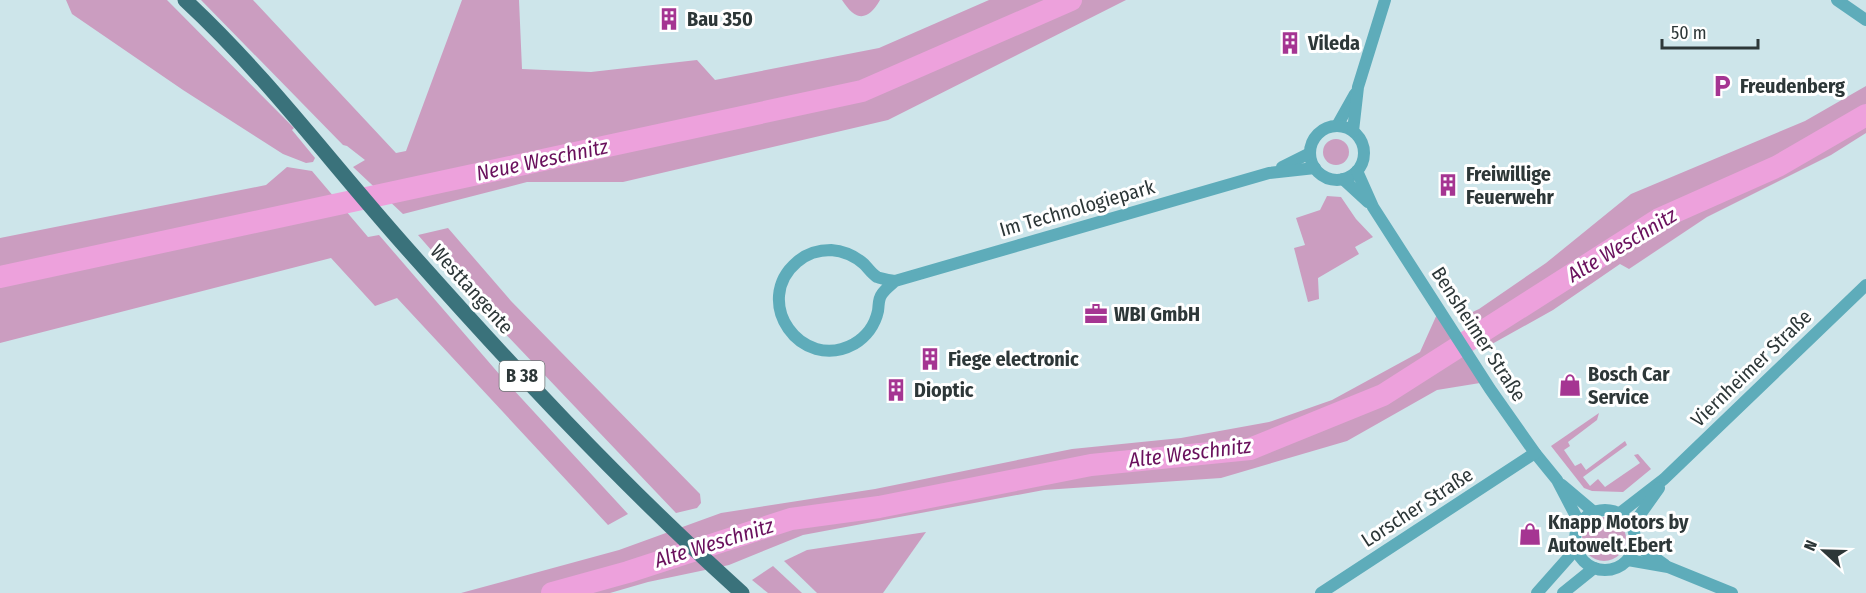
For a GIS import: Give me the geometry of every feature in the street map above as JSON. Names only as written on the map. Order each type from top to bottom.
[{"type":"main road","name":"Westtangente","points":[[185,0],[209,22],[270,89],[403,245],[536,392],[645,504],[742,593]]},
{"type":"street","points":[[1353,131],[1358,87],[1385,0]]},
{"type":"street","points":[[1837,0],[1866,20]]},
{"type":"street","points":[[1337,126],[1358,87]]},
{"type":"street","points":[[1315,168],[1310,153],[1315,137],[1321,131],[1337,126],[1353,131],[1359,137],[1364,154],[1357,171],[1344,179]]},
{"type":"street","name":"Im Technologiepark","points":[[895,281],[1269,173],[1310,153]]},
{"type":"street","name":"Im Technologiepark","points":[[1269,173],[1315,168]]},
{"type":"street","name":"Bensheimer Straße","points":[[1315,168],[1322,176],[1333,180],[1344,179],[1373,207]]},
{"type":"street","name":"Bensheimer Straße","points":[[1357,171],[1373,207],[1490,389],[1557,480],[1593,512]]},
{"type":"street","points":[[825,250],[846,253],[858,259],[877,277],[895,281],[881,294],[871,328],[848,347],[828,350],[808,346],[792,334],[782,316],[779,302],[783,282],[794,265],[811,253],[825,250]]},
{"type":"street","name":"Viernheimer Straße","points":[[1620,513],[1664,479],[1866,285]]},
{"type":"street","name":"Lorscher Straße","points":[[1322,593],[1535,453]]},
{"type":"street","name":"Viernheimer Straße","points":[[1632,526],[1664,479]]},
{"type":"street","name":"Bensheimer Straße","points":[[1557,480],[1580,524]]},
{"type":"street","points":[[1611,510],[1620,513],[1632,526],[1635,535],[1635,544],[1628,560],[1612,569],[1594,568],[1580,557],[1576,549],[1576,532],[1580,524],[1593,512],[1611,510]]},
{"type":"street","points":[[1635,544],[1668,567]]},
{"type":"street","points":[[1537,593],[1576,549]]},
{"type":"street","points":[[1628,560],[1668,567],[1732,593]]},
{"type":"street","points":[[1563,593],[1594,568]]},
{"type":"shaded area","points":[[66,0],[167,0],[294,128],[292,130],[315,158],[313,162],[306,163],[283,154],[183,90],[72,14]]},
{"type":"shaded area","points":[[201,0],[253,0],[396,153],[406,151],[462,0],[519,0],[522,69],[591,72],[697,60],[715,80],[879,48],[989,0],[1126,0],[888,120],[623,182],[527,182],[403,214],[353,167],[365,160],[343,145]]},
{"type":"shaded area","points":[[842,0],[880,0],[871,12],[862,16],[852,12]]},
{"type":"shaded area","points":[[1866,86],[1866,133],[1831,155],[1707,217],[1629,269],[1620,264],[1553,310],[1483,349],[1462,317],[1479,309],[1546,263],[1631,194],[1805,121]]},
{"type":"shaded area","points":[[1336,139],[1345,143],[1349,152],[1345,161],[1336,165],[1327,161],[1323,152],[1327,143]]},
{"type":"shaded area","points":[[287,167],[312,171],[368,237],[379,235],[500,375],[628,514],[608,525],[397,298],[375,306],[331,258],[0,343],[0,238],[266,185]]},
{"type":"shaded area","points":[[1327,196],[1341,197],[1356,219],[1373,237],[1355,247],[1359,254],[1318,278],[1319,299],[1308,302],[1294,248],[1305,245],[1296,218],[1320,210]]},
{"type":"shaded area","points":[[448,228],[511,301],[700,494],[701,503],[697,508],[676,513],[497,325],[418,235]]},
{"type":"shaded area","points":[[1438,312],[1480,383],[1437,390],[1347,441],[1221,478],[1044,490],[803,535],[729,565],[648,582],[610,593],[461,593],[619,550],[721,513],[875,489],[1072,449],[1181,438],[1269,422],[1332,400],[1420,352]]},
{"type":"shaded area","points":[[1599,413],[1597,420],[1568,442],[1570,446],[1564,450],[1575,466],[1581,463],[1586,470],[1625,441],[1627,445],[1583,477],[1590,486],[1598,479],[1605,487],[1640,463],[1634,455],[1638,454],[1651,469],[1623,492],[1592,491],[1584,488],[1551,446]]},
{"type":"shaded area","points":[[1604,517],[1620,523],[1626,539],[1620,555],[1604,561],[1588,555],[1582,539],[1588,523]]},
{"type":"shaded area","points":[[926,532],[883,593],[817,593],[784,561],[807,550]]},
{"type":"shaded area","points":[[773,566],[802,593],[768,593],[752,580]]},
{"type":"waterway","name":"Neue Weschnitz","points":[[0,277],[862,91],[1071,0]]},
{"type":"waterway","name":"Alte Weschnitz","points":[[552,593],[628,572],[791,519],[879,507],[1091,465],[1250,449],[1383,395],[1659,219],[1778,166],[1866,115]]},
{"type":"place","name":"Bau 350","points":[[669,19]]},
{"type":"place","name":"Vileda","points":[[1290,43]]},
{"type":"place","name":"Freudenberg","points":[[1722,86]]},
{"type":"place","name":"Freiwillige Feuerwehr","points":[[1448,185]]},
{"type":"place","name":"WBI GmbH","points":[[1096,314]]},
{"type":"place","name":"Fiege electronic","points":[[930,359]]},
{"type":"place","name":"Bosch Car Service","points":[[1570,385]]},
{"type":"place","name":"Dioptic","points":[[896,390]]},
{"type":"place","name":"Knapp Motors by Autowelt.Ebert","points":[[1530,534]]}]
